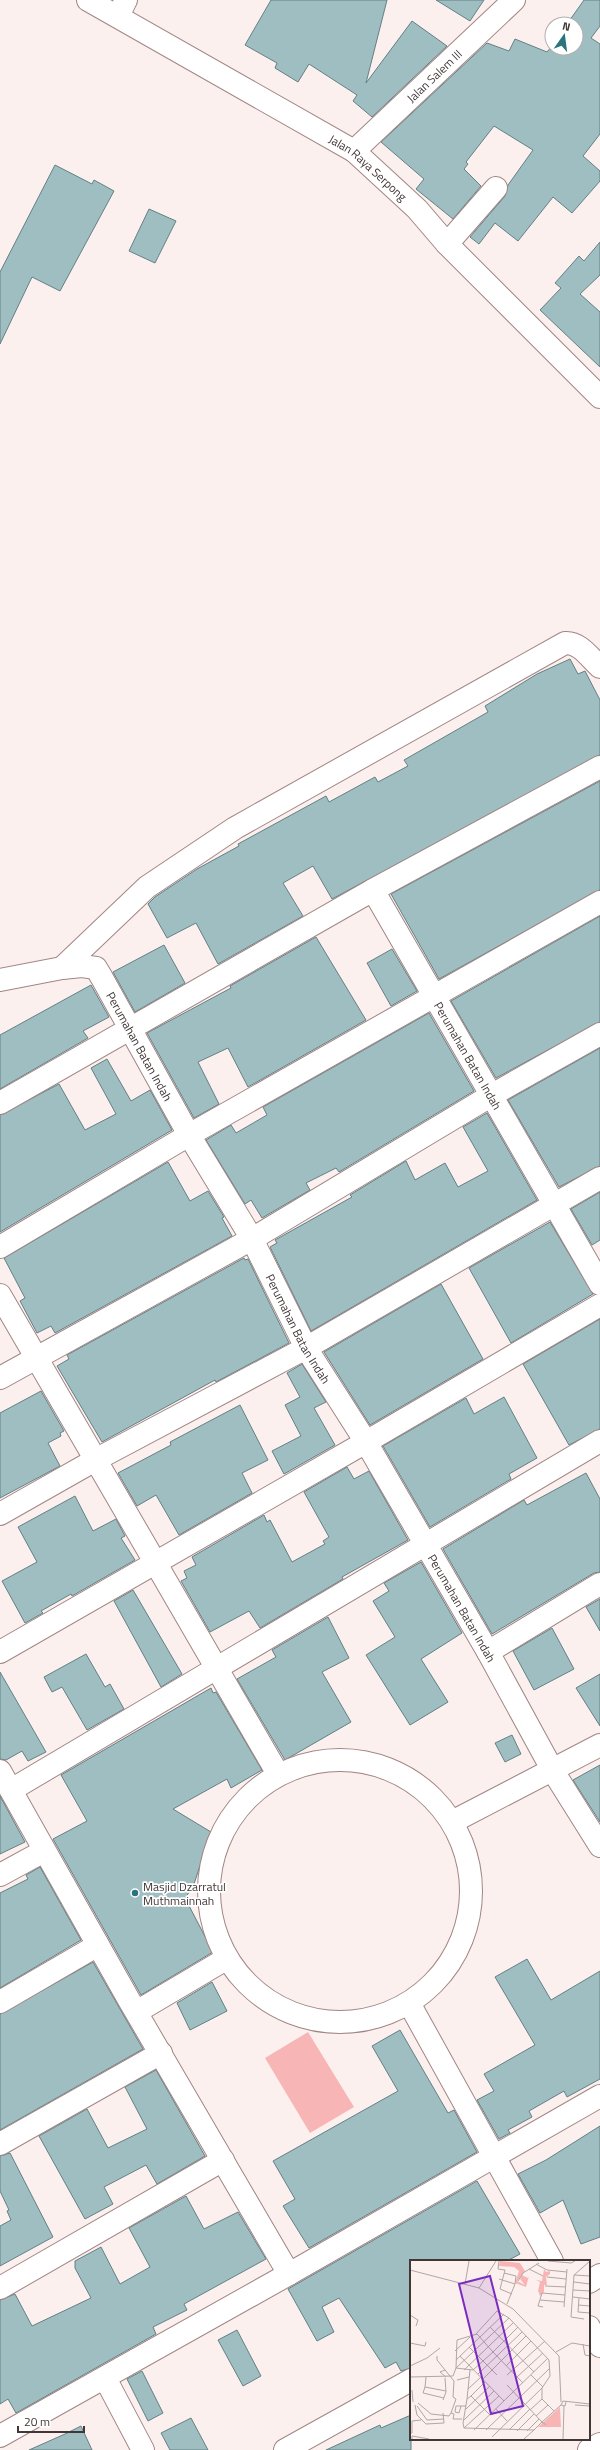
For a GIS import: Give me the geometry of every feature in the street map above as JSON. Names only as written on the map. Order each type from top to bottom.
[{"type":"street","name":"Jalan Raya Serpong","points":[[88,0],[122,8],[354,151],[417,210],[447,244],[600,397]]},
{"type":"street","name":"Jalan Salem III","points":[[354,151],[514,0]]},
{"type":"street","points":[[447,244],[496,188]]},
{"type":"street","points":[[62,968],[147,887],[235,828],[565,643],[573,643],[579,647],[600,667]]},
{"type":"street","points":[[0,1103],[373,890],[600,767]]},
{"type":"street","name":"Perumahan Batan Indah","points":[[373,890],[492,1095],[553,1206],[600,1284]]},
{"type":"street","points":[[0,1248],[189,1135],[600,902]]},
{"type":"street","name":"Perumahan Batan Indah","points":[[0,980],[62,968],[82,966],[96,968],[189,1135],[252,1239],[306,1348],[366,1442],[488,1652],[553,1771],[600,1846]]},
{"type":"street","points":[[0,1378],[252,1239],[492,1095],[600,1034]]},
{"type":"street","points":[[0,1514],[97,1459],[306,1348],[600,1178]]},
{"type":"street","points":[[0,1296],[35,1358],[97,1459],[215,1669],[278,1774]]},
{"type":"street","points":[[0,1652],[366,1442],[600,1305]]},
{"type":"street","points":[[10,1790],[600,1441]]},
{"type":"street","points":[[488,1652],[600,1584]]},
{"type":"street","points":[[452,1822],[553,1771],[600,1745]]},
{"type":"street","points":[[355,1760],[393,1770],[427,1792],[452,1822],[468,1860],[472,1901],[462,1941],[441,1976],[409,2003],[373,2018],[335,2022],[297,2015],[262,1998],[234,1971],[226,1959],[207,1900],[210,1862],[224,1826],[246,1796],[278,1774],[315,1761],[355,1760]]},
{"type":"street","points":[[0,1771],[98,1945],[138,2011],[289,2274]]},
{"type":"street","points":[[0,1875],[44,1851]]},
{"type":"street","points":[[0,2002],[98,1945]]},
{"type":"street","points":[[138,2011],[226,1959]]},
{"type":"street","points":[[409,2003],[551,2260]]},
{"type":"street","points":[[0,2144],[161,2053]]},
{"type":"street","points":[[0,2436],[289,2274],[600,2096]]},
{"type":"street","points":[[0,2288],[223,2160]]},
{"type":"street","points":[[590,2281],[600,2275]]},
{"type":"street","points":[[590,2329],[600,2346]]},
{"type":"street","points":[[105,2378],[143,2450]]},
{"type":"street","points":[[285,2450],[410,2381]]},
{"type":"street","points":[[589,2450],[600,2444]]},
{"type":"shaded area","points":[[308,2032],[354,2107],[310,2133],[265,2058]]},
{"type":"building","points":[[271,0],[387,0],[366,83],[412,21],[447,46],[372,117],[353,101],[357,95],[309,64],[298,82],[275,68],[277,63],[245,45]]},
{"type":"building","points":[[436,0],[484,0],[470,21]]},
{"type":"building","points":[[584,0],[600,0],[600,26],[591,38],[600,44],[600,134],[583,156],[600,171],[600,181],[572,213],[553,197],[518,241],[495,223],[479,244],[470,237],[505,196],[508,185],[533,150],[494,126],[466,162],[468,164],[464,169],[481,186],[453,219],[416,189],[424,179],[381,142],[487,43],[509,51],[515,39],[544,51],[544,56],[584,56],[584,16],[573,16]]},
{"type":"building","points":[[55,165],[92,184],[94,180],[114,191],[60,291],[32,277],[0,344],[0,272]]},
{"type":"building","points":[[149,209],[176,221],[155,263],[129,251]]},
{"type":"building","points":[[600,242],[600,275],[580,294],[600,312],[600,367],[540,310],[561,288],[555,283],[579,256],[584,261]]},
{"type":"building","points":[[570,659],[578,674],[585,671],[600,700],[600,755],[332,899],[313,866],[283,883],[303,916],[218,964],[196,923],[167,938],[148,904],[155,897],[197,869],[239,846],[238,844],[326,796],[329,802],[375,777],[378,782],[408,766],[404,760],[488,712],[485,706],[537,674]]},
{"type":"building","points":[[600,781],[600,890],[439,979],[391,894]]},
{"type":"building","points":[[600,916],[600,1022],[496,1078],[451,1001]]},
{"type":"building","points":[[316,937],[366,1020],[248,1087],[228,1048],[198,1062],[219,1104],[194,1118],[147,1033],[231,988],[230,986]]},
{"type":"building","points":[[164,945],[185,983],[135,1012],[113,972]]},
{"type":"building","points":[[392,949],[417,991],[391,1006],[367,963]]},
{"type":"building","points":[[91,985],[109,1017],[83,1031],[88,1038],[0,1089],[0,1035]]},
{"type":"building","points":[[429,1013],[474,1091],[339,1172],[336,1168],[306,1183],[310,1190],[262,1218],[251,1200],[245,1204],[206,1140],[231,1125],[236,1133],[267,1115],[263,1107]]},
{"type":"building","points":[[600,1048],[600,1166],[559,1187],[508,1100]]},
{"type":"building","points":[[107,1059],[131,1101],[150,1090],[172,1130],[0,1232],[0,1115],[59,1084],[85,1130],[116,1114],[91,1068]]},
{"type":"building","points":[[487,1113],[537,1200],[311,1331],[270,1247],[277,1243],[275,1240],[352,1197],[350,1195],[406,1161],[415,1180],[445,1163],[458,1187],[488,1171],[463,1127]]},
{"type":"building","points":[[168,1162],[190,1201],[208,1191],[224,1217],[222,1218],[232,1236],[55,1333],[51,1326],[37,1333],[20,1301],[25,1298],[4,1258]]},
{"type":"building","points":[[600,1192],[600,1240],[592,1245],[571,1209]]},
{"type":"building","points":[[550,1222],[593,1294],[511,1343],[469,1268]]},
{"type":"building","points":[[244,1258],[245,1260],[248,1259],[289,1343],[216,1382],[215,1380],[102,1442],[57,1366],[69,1359],[67,1355]]},
{"type":"building","points":[[441,1284],[483,1359],[370,1425],[324,1352]]},
{"type":"building","points":[[600,1319],[600,1429],[569,1445],[523,1364]]},
{"type":"building","points":[[302,1364],[326,1402],[314,1408],[335,1445],[284,1474],[272,1451],[301,1436],[285,1405],[300,1397],[287,1373]]},
{"type":"building","points":[[41,1391],[64,1431],[60,1433],[61,1436],[48,1443],[60,1466],[0,1498],[0,1413]]},
{"type":"building","points":[[504,1397],[537,1458],[509,1474],[511,1479],[430,1527],[383,1446],[466,1398],[474,1414]]},
{"type":"building","points":[[240,1405],[268,1460],[242,1473],[252,1493],[179,1535],[156,1495],[137,1506],[118,1473],[171,1445],[170,1442]]},
{"type":"building","points":[[347,1467],[354,1479],[369,1471],[408,1540],[342,1577],[343,1579],[260,1628],[249,1611],[210,1632],[181,1581],[187,1578],[184,1571],[196,1565],[192,1557],[264,1515],[267,1522],[270,1520],[292,1562],[325,1544],[323,1541],[329,1537],[304,1492]]},
{"type":"building","points":[[586,1473],[600,1499],[600,1572],[594,1573],[492,1634],[443,1549],[524,1500],[527,1505]]},
{"type":"building","points":[[75,1496],[93,1531],[116,1519],[125,1536],[121,1538],[135,1560],[72,1596],[71,1594],[41,1611],[43,1613],[25,1623],[2,1581],[37,1562],[18,1527]]},
{"type":"building","points":[[421,1562],[462,1633],[421,1659],[448,1702],[410,1725],[366,1655],[395,1637],[373,1601],[389,1591],[384,1583]]},
{"type":"building","points":[[133,1590],[182,1674],[161,1687],[114,1601]]},
{"type":"building","points":[[600,1599],[600,1631],[586,1607]]},
{"type":"building","points":[[328,1617],[349,1658],[322,1672],[351,1722],[285,1760],[237,1679],[276,1657],[272,1650]]},
{"type":"building","points":[[552,1628],[574,1669],[534,1690],[513,1651]]},
{"type":"building","points":[[86,1654],[105,1687],[110,1684],[124,1709],[87,1730],[62,1687],[52,1692],[44,1677]]},
{"type":"building","points":[[0,1672],[46,1752],[28,1761],[22,1751],[6,1760],[0,1759]]},
{"type":"building","points":[[600,1674],[600,1726],[576,1688]]},
{"type":"building","points":[[211,1688],[213,1693],[216,1692],[262,1770],[231,1788],[227,1779],[173,1809],[211,1832],[193,1887],[185,1898],[213,1952],[141,1995],[53,1839],[87,1821],[61,1775]]},
{"type":"building","points":[[512,1735],[521,1754],[505,1762],[495,1743]]},
{"type":"building","points":[[600,1765],[600,1822],[573,1780]]},
{"type":"building","points":[[0,1796],[25,1842],[0,1854]]},
{"type":"building","points":[[40,1867],[81,1940],[0,1988],[0,1893],[28,1879],[26,1875]]},
{"type":"building","points":[[527,1959],[551,2000],[600,1971],[600,2079],[567,2097],[564,2091],[529,2111],[532,2117],[508,2130],[510,2133],[499,2139],[477,2100],[494,2091],[484,2074],[535,2045],[495,1977]]},
{"type":"building","points":[[93,1962],[143,2049],[0,2130],[0,2014]]},
{"type":"building","points":[[212,1982],[227,2011],[190,2030],[177,2003]]},
{"type":"building","points":[[400,2030],[448,2113],[454,2110],[477,2152],[309,2248],[283,2206],[295,2199],[273,2161],[398,2091],[372,2046]]},
{"type":"building","points":[[156,2070],[205,2156],[157,2184],[146,2165],[104,2187],[113,2204],[85,2219],[39,2136],[87,2109],[108,2148],[147,2129],[125,2087]]},
{"type":"building","points":[[600,2126],[600,2237],[581,2244],[563,2200],[540,2213],[518,2174],[546,2160]]},
{"type":"building","points":[[10,2153],[53,2237],[0,2266],[0,2226],[11,2220],[7,2211],[9,2210],[0,2191],[0,2156]]},
{"type":"building","points":[[477,2181],[520,2254],[509,2260],[410,2260],[410,2368],[401,2371],[396,2362],[385,2368],[339,2298],[322,2307],[334,2332],[317,2341],[288,2289]]},
{"type":"building","points":[[186,2196],[204,2229],[238,2212],[266,2259],[184,2304],[187,2310],[153,2327],[156,2334],[16,2413],[8,2399],[0,2404],[0,2300],[15,2294],[32,2326],[91,2298],[75,2268],[75,2261],[101,2247],[120,2284],[150,2267],[129,2228]]},
{"type":"building","points":[[237,2330],[261,2376],[243,2386],[218,2340]]},
{"type":"building","points":[[142,2371],[163,2413],[148,2421],[127,2379]]},
{"type":"building","points":[[410,2415],[411,2450],[326,2450],[380,2425],[381,2428]]},
{"type":"building","points":[[191,2418],[208,2450],[170,2450],[161,2433]]},
{"type":"building","points":[[81,2426],[92,2450],[29,2450],[65,2434]]},
{"type":"place","name":"Masjid Dzarratul Muthmainnah","points":[[135,1893]]}]
